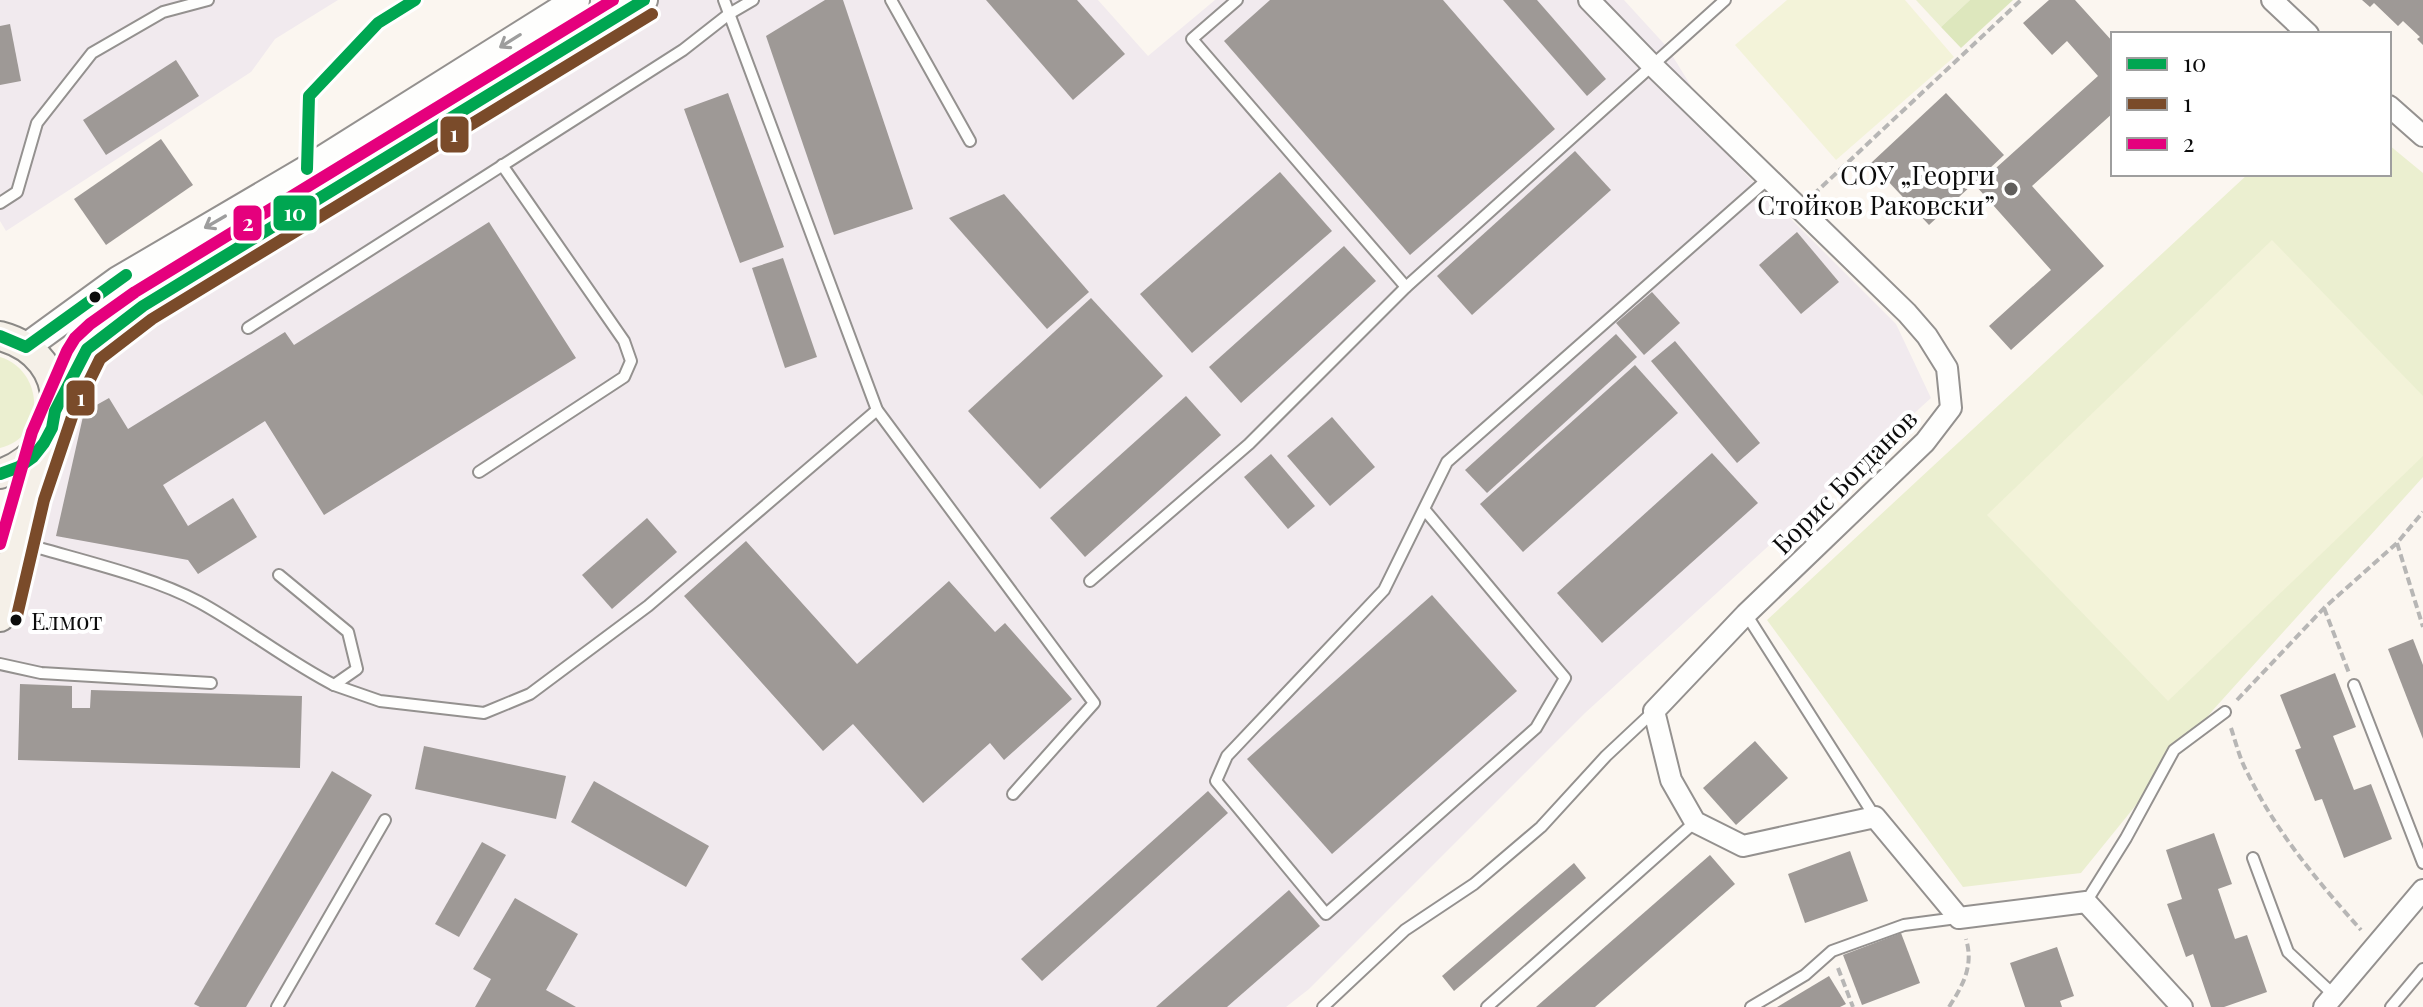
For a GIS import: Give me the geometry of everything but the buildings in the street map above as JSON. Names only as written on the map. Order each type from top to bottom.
[{"type":"main road","points":[[0,336],[26,347],[41,361],[51,380],[55,411],[52,428],[33,457],[19,467],[0,474]]},
{"type":"main road","points":[[0,617],[44,443]]},
{"type":"street","points":[[26,347],[118,280],[307,169],[576,0]]},
{"type":"street","points":[[55,411],[87,349],[143,306],[644,0]]},
{"type":"street","name":"Борис Богданов","points":[[1589,0],[1927,336],[1947,368],[1951,408],[1925,442],[1746,614],[1654,711]]},
{"type":"street","points":[[2272,0],[2306,32]]},
{"type":"street","points":[[2391,108],[2423,136]]},
{"type":"street","points":[[1654,711],[1671,780],[1695,822],[1743,846],[1875,817],[1959,918],[2086,902],[2182,1007]]},
{"type":"street","points":[[2329,1001],[2423,890]]},
{"type":"lane","points":[[0,203],[17,192],[37,123],[92,53],[163,12],[208,0]]},
{"type":"lane","points":[[307,169],[309,96],[378,23],[415,0]]},
{"type":"lane","points":[[724,0],[877,410],[1094,703],[1013,794]]},
{"type":"lane","points":[[248,328],[683,50],[729,14],[753,0]]},
{"type":"lane","points":[[891,0],[970,141]]},
{"type":"lane","points":[[1237,0],[1192,39],[1406,287]]},
{"type":"lane","points":[[1090,581],[1249,444],[1406,287],[1725,0]]},
{"type":"lane","points":[[479,472],[624,377],[631,361],[624,341],[502,165]]},
{"type":"lane","points":[[1424,509],[1565,678],[1536,728],[1326,914],[1216,781],[1227,756],[1384,590],[1447,462],[1769,178]]},
{"type":"lane","points":[[17,542],[155,584],[198,601],[334,685],[380,701],[484,713],[530,694],[648,606],[877,410]]},
{"type":"lane","points":[[279,575],[348,632],[357,669],[334,685]]},
{"type":"lane","points":[[1746,614],[1875,817]]},
{"type":"lane","points":[[0,664],[41,673],[211,683]]},
{"type":"lane","points":[[2354,685],[2423,863]]},
{"type":"lane","points":[[1323,1007],[1405,930],[1474,884],[1541,827],[1606,756],[1654,711]]},
{"type":"lane","points":[[2086,902],[2126,838],[2174,750],[2225,712]]},
{"type":"lane","points":[[277,1007],[385,820]]},
{"type":"lane","points":[[1487,1007],[1695,822]]},
{"type":"lane","points":[[2253,858],[2288,952],[2329,1001]]},
{"type":"lane","points":[[1751,1007],[1805,975],[1832,951],[1904,925],[1959,918]]},
{"type":"lane","points":[[2391,1007],[2423,969]]},
{"type":"path","points":[[1800,208],[2021,0]]},
{"type":"path","points":[[2376,947],[2315,878],[2278,824],[2247,774],[2225,712],[2324,608],[2397,543],[2423,512]]},
{"type":"path","points":[[2397,543],[2423,627]]},
{"type":"path","points":[[2324,608],[2354,685]]},
{"type":"path","points":[[1949,1007],[1965,981],[1970,954],[1959,918]]},
{"type":"path","points":[[1832,951],[1853,1007]]},
{"type":"shaded area","points":[[0,0],[338,0],[275,39],[251,72],[6,231],[0,221]]},
{"type":"shaded area","points":[[644,0],[1098,0],[1148,56],[1215,0],[1624,0],[1667,47],[1744,172],[1896,324],[1931,398],[1585,713],[1309,989],[1286,1007],[0,1007],[0,617],[87,349]]},
{"type":"green space","points":[[1787,0],[1905,0],[1954,57],[1836,160],[1735,45]]},
{"type":"green space","points":[[1916,0],[1970,0],[1941,27]]},
{"type":"green space","points":[[1970,0],[2013,0],[1961,48],[1941,27]]},
{"type":"green space","points":[[2391,147],[2423,173],[2423,477],[2213,710],[2081,873],[1963,887],[1767,620],[2246,176],[2391,176]]},
{"type":"green space","points":[[2272,240],[2423,396],[2423,456],[2168,701],[1987,515]]},
{"type":"green space","points":[[0,357],[15,364],[25,375],[34,403],[26,431],[0,448]]},
{"type":"transit line","name":"10","points":[[307,169],[309,96],[378,23],[415,0]]},
{"type":"transit line","name":"2","points":[[0,544],[32,432],[67,351],[90,324],[135,292],[613,0]]},
{"type":"transit line","name":"10","points":[[0,474],[19,467],[33,457],[44,443],[52,428],[55,411],[87,349],[143,306],[644,0]]},
{"type":"transit line","name":"1","points":[[16,620],[44,500],[73,414],[100,359],[152,319],[652,14]]},
{"type":"transit line","name":"10","points":[[0,336],[26,347],[126,275]]},
{"type":"place","name":"СОУ „Георги Стойков Раковски”","points":[[2011,189]]},
{"type":"place","name":"Елмот","points":[[16,620]]}]
